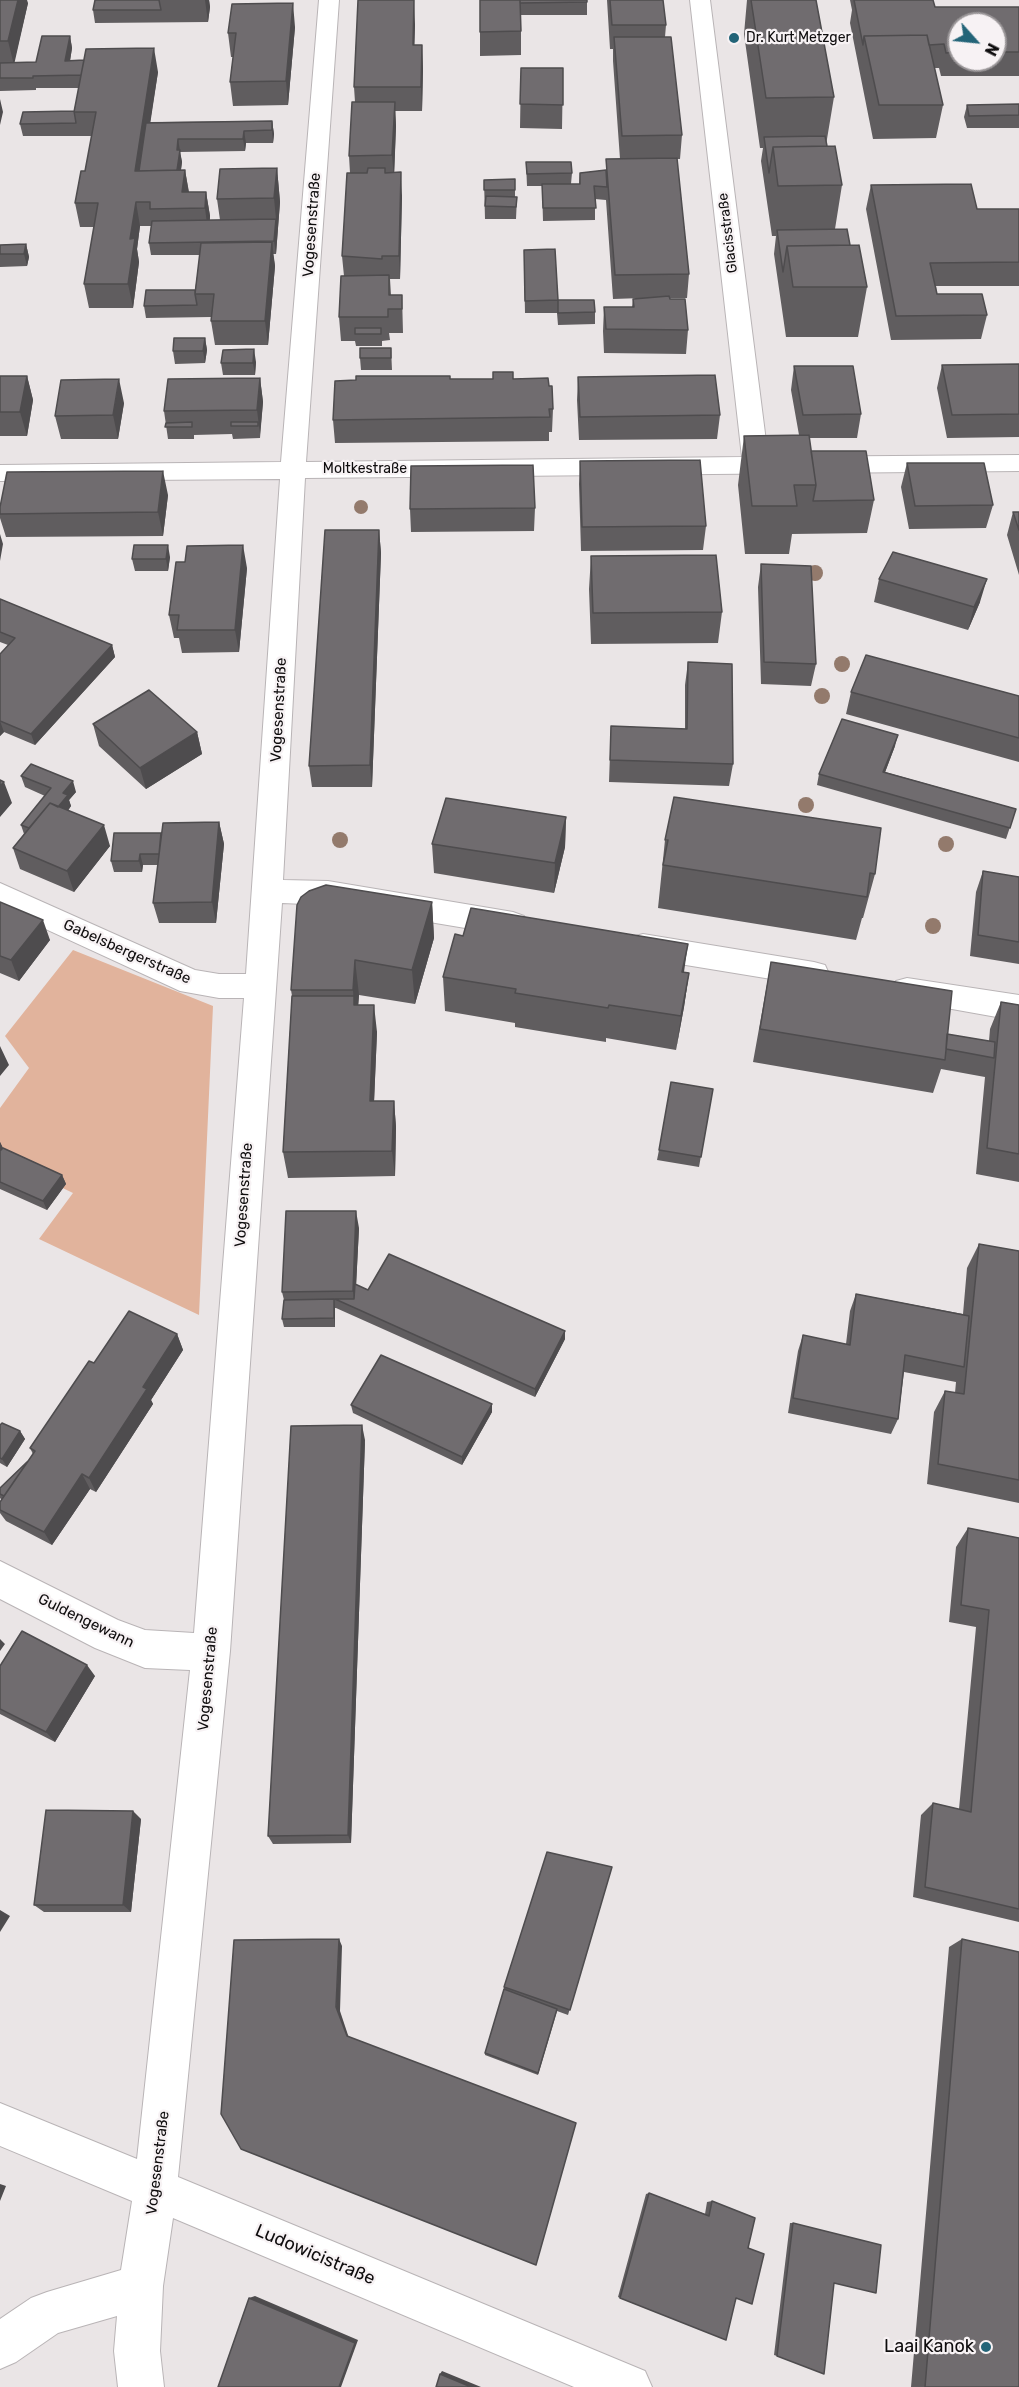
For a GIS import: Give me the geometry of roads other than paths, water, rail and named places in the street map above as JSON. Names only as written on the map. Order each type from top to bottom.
[{"type":"street","name":"Vogesenstraße","points":[[141,2387],[137,2351],[141,2286],[156,2190],[211,1651],[268,891],[293,469],[329,0]]},
{"type":"street","name":"Glacisstraße","points":[[700,0],[756,466]]},
{"type":"street","name":"Moltkestraße","points":[[0,473],[1019,464]]},
{"type":"street","points":[[268,891],[328,893],[539,928]]},
{"type":"street","name":"Gabelsbergerstraße","points":[[0,895],[191,982],[219,986],[260,986]]},
{"type":"street","points":[[621,942],[843,979]]},
{"type":"street","points":[[879,985],[1019,1008]]},
{"type":"street","name":"Guldengewann","points":[[0,1579],[108,1635],[145,1649],[179,1652],[211,1651]]},
{"type":"street","name":"Ludowicistraße","points":[[0,2124],[629,2387]]},
{"type":"street","points":[[0,2346],[47,2314],[141,2286]]},
{"type":"place","name":"Dr. Kurt Metzger","points":[[734,38]]},
{"type":"place","name":"Laai Kanok","points":[[986,2347]]}]
